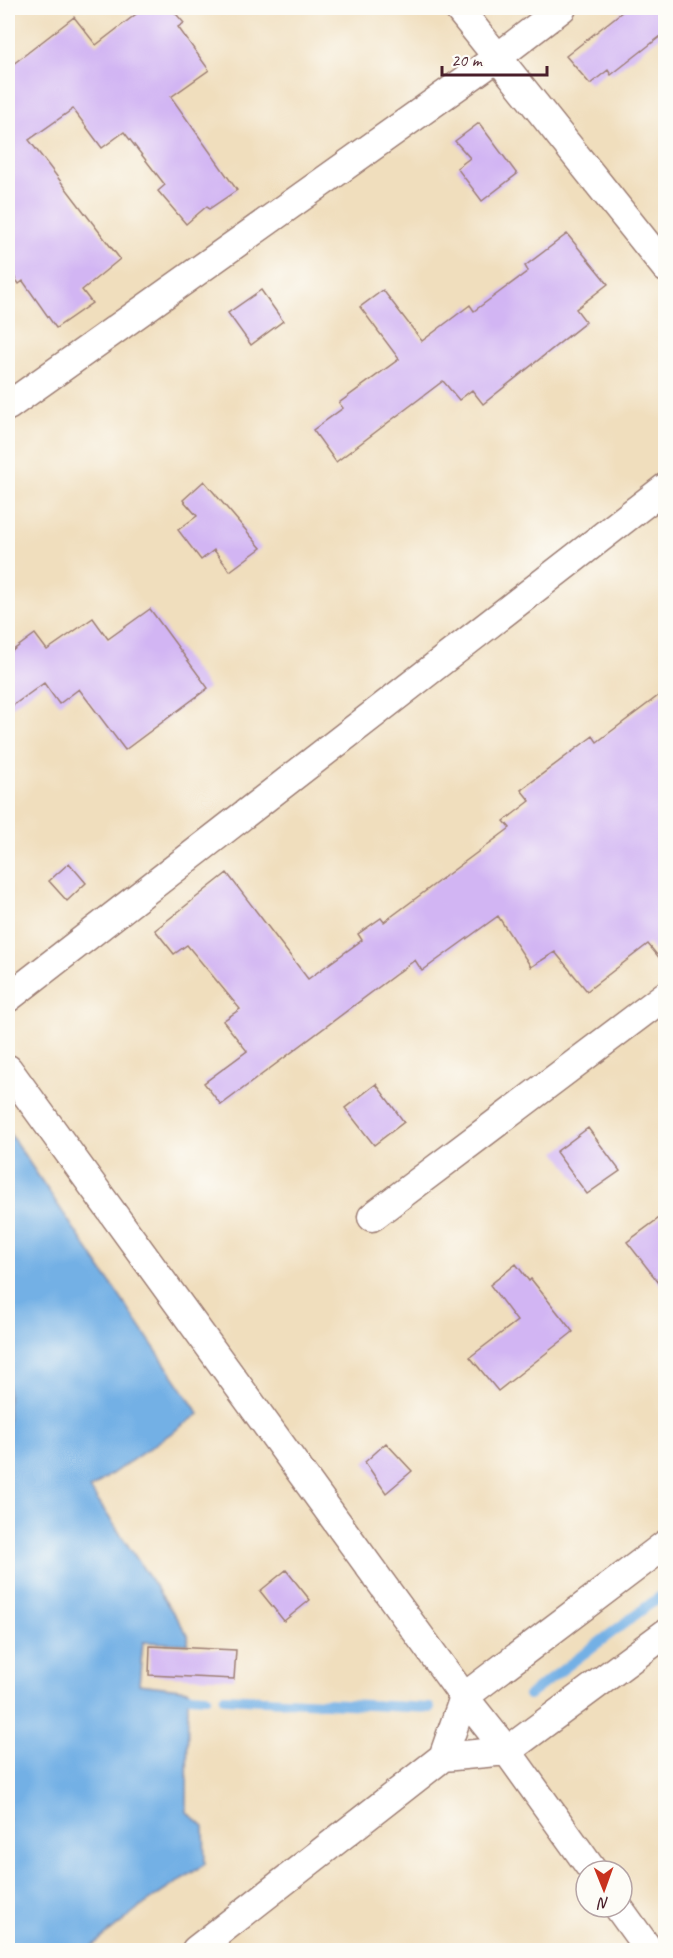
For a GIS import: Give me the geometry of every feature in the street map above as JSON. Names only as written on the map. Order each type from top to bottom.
[{"type":"street","points":[[458,8],[666,268]]},
{"type":"street","points":[[8,406],[498,57],[562,8]]},
{"type":"street","points":[[8,998],[666,486]]},
{"type":"street","points":[[372,1217],[666,995]]},
{"type":"street","points":[[8,1069],[584,1859]]},
{"type":"street","points":[[443,1757],[464,1697],[666,1544]]},
{"type":"street","points":[[196,1950],[443,1757],[507,1751],[666,1633]]},
{"type":"street","points":[[627,1919],[649,1950]]},
{"type":"water","points":[[8,1131],[199,1414],[90,1489],[188,1635],[188,1644],[143,1642],[139,1684],[188,1690],[187,1812],[204,1827],[205,1864],[146,1903],[87,1950],[8,1950]]},
{"type":"building","points":[[144,8],[171,8],[184,23],[178,27],[209,70],[171,97],[237,190],[209,209],[207,206],[186,224],[158,191],[165,185],[124,132],[102,148],[73,109],[29,140],[120,259],[82,290],[92,303],[56,328],[23,281],[19,284],[8,268],[8,68],[74,17],[96,45]]},
{"type":"building","points":[[627,8],[666,8],[666,32],[611,75],[608,70],[590,84],[566,56]]},
{"type":"building","points":[[479,123],[517,174],[482,201],[457,168],[470,158],[455,141]]},
{"type":"building","points":[[567,234],[608,284],[576,309],[586,322],[483,404],[472,390],[459,400],[443,381],[336,462],[313,430],[343,408],[339,403],[399,359],[360,307],[383,290],[422,341],[470,305],[474,311],[528,271],[525,266]]},
{"type":"building","points":[[261,290],[283,321],[251,345],[228,313]]},
{"type":"building","points":[[204,481],[261,548],[230,571],[214,550],[201,560],[178,530],[197,516],[183,500]]},
{"type":"building","points":[[150,609],[208,688],[125,750],[79,689],[59,704],[44,683],[8,709],[8,654],[35,634],[47,650],[93,618],[108,639]]},
{"type":"building","points":[[666,690],[666,966],[648,944],[587,991],[555,952],[531,967],[498,916],[422,971],[415,960],[221,1105],[204,1083],[247,1051],[223,1021],[240,1009],[187,945],[174,954],[155,930],[227,873],[308,979],[362,940],[358,934],[381,918],[384,922],[510,828],[504,821],[530,801],[521,790],[593,736],[597,742]]},
{"type":"building","points":[[69,863],[86,883],[67,901],[49,881]]},
{"type":"building","points":[[376,1084],[404,1122],[374,1145],[345,1108]]},
{"type":"building","points":[[588,1128],[620,1171],[587,1194],[556,1152]]},
{"type":"building","points":[[666,1213],[666,1292],[627,1242]]},
{"type":"building","points":[[516,1264],[529,1281],[531,1279],[573,1332],[498,1391],[470,1357],[517,1321],[490,1285]]},
{"type":"building","points":[[386,1443],[412,1471],[386,1493],[365,1462]]},
{"type":"building","points":[[286,1570],[310,1600],[284,1621],[260,1591]]},
{"type":"building","points":[[150,1646],[236,1650],[234,1679],[149,1675]]},
{"type":"waterway","points":[[529,1695],[666,1592]]},
{"type":"waterway","points":[[188,1696],[206,1697]]},
{"type":"waterway","points":[[224,1698],[430,1708]]}]
